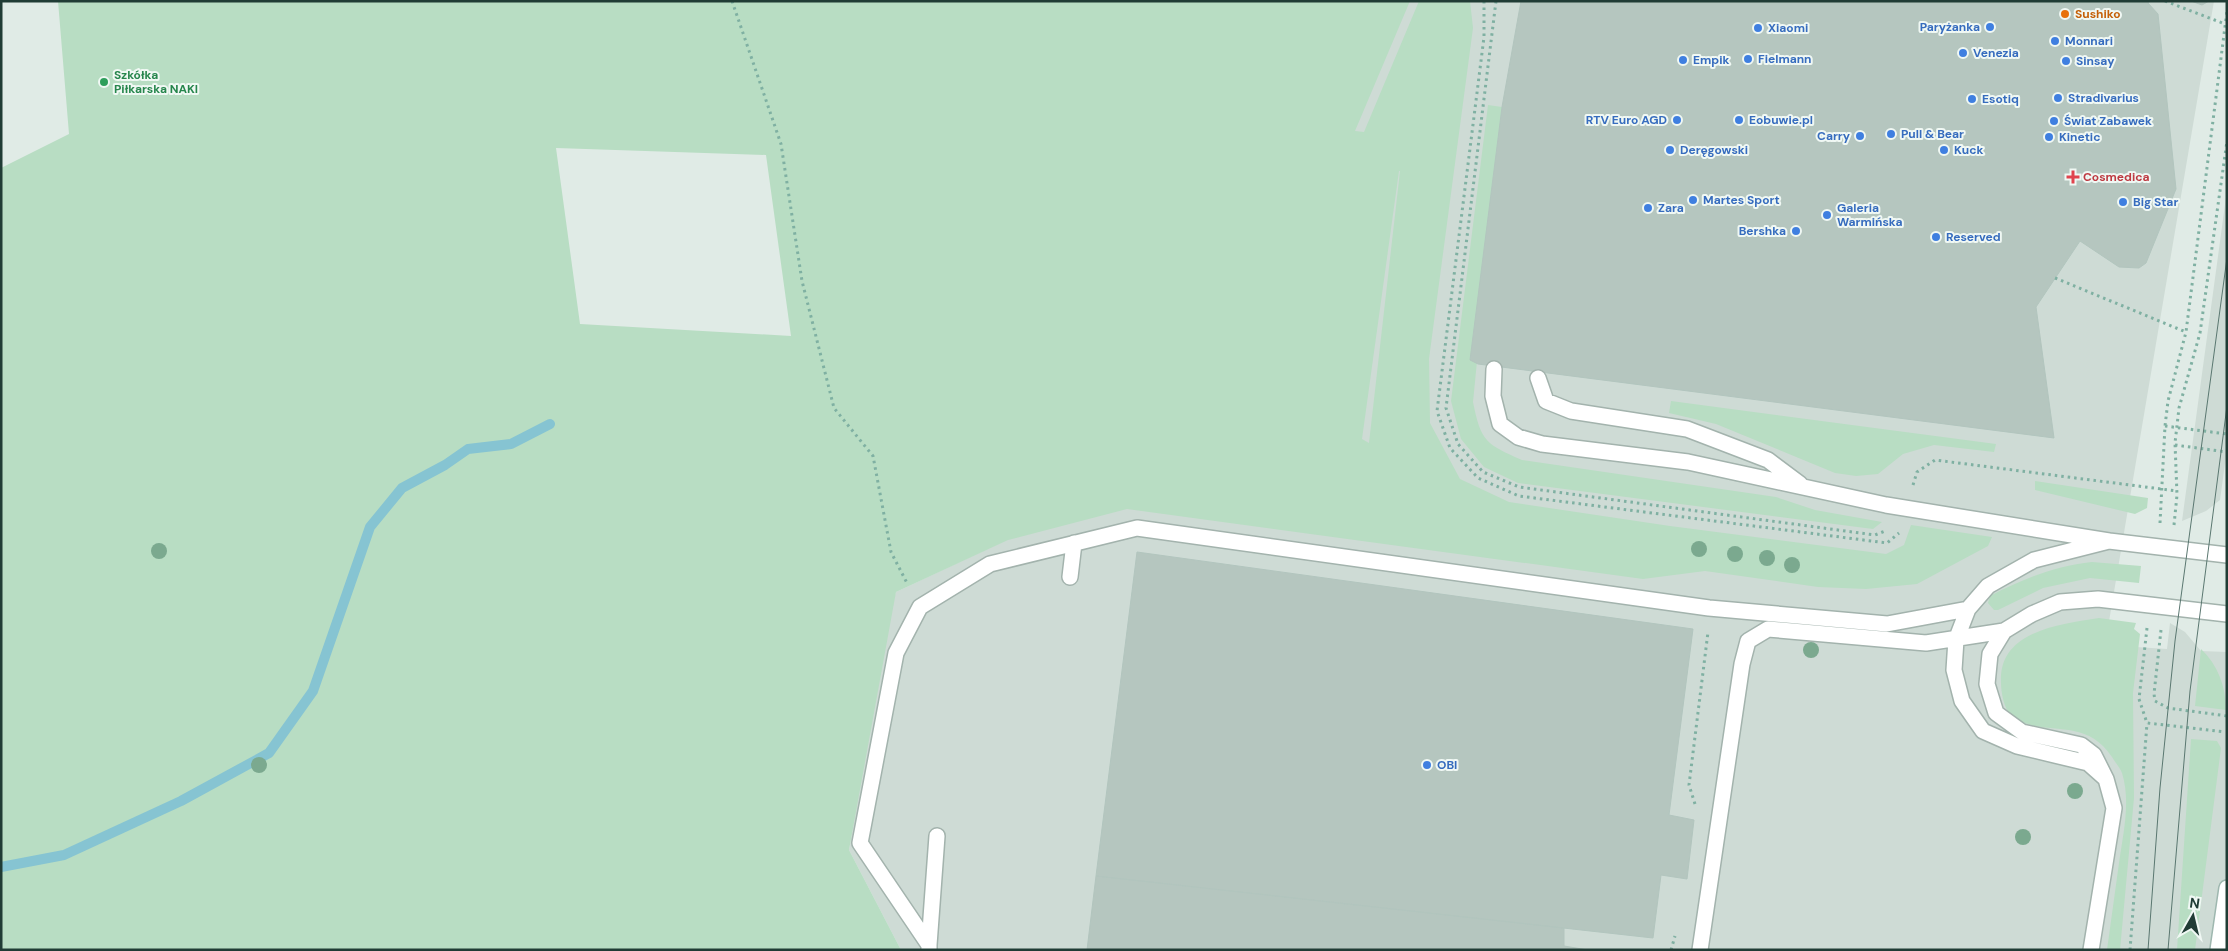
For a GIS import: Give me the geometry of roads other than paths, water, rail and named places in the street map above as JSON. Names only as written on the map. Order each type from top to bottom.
[{"type":"main road","points":[[1494,369],[1493,396],[1500,424],[1518,437],[1542,444],[1688,462],[1886,505],[2109,541],[2227,555]]},
{"type":"main road","points":[[1538,378],[1546,401],[1571,411],[1687,429],[1768,460],[1803,487]]},
{"type":"main road","points":[[929,947],[860,843],[896,653],[920,607],[990,564],[1137,528],[1709,608],[1888,624],[1968,609]]},
{"type":"main road","points":[[2106,779],[2082,761],[2017,746],[1983,731],[1962,701],[1954,670],[1956,640],[1968,609],[1988,586],[2034,560],[2109,541]]},
{"type":"main road","points":[[1070,576],[1074,543]]},
{"type":"main road","points":[[1700,950],[1742,664],[1748,641],[1768,629],[1926,643],[1956,640],[2004,631],[2032,614],[2060,602],[2098,599],[2227,614]]},
{"type":"main road","points":[[2004,631],[1990,654],[1987,684],[1996,713],[2022,732],[2080,745],[2094,755],[2106,779],[2114,808],[2091,950]]},
{"type":"main road","points":[[929,947],[937,836]]},
{"type":"main road","points":[[2218,950],[2227,888]]},
{"type":"waterway","points":[[1,867],[64,855],[181,801],[269,753],[313,691],[370,527],[402,488],[445,465],[468,449],[511,444],[550,424]]},
{"type":"tram line","points":[[2148,950],[2160,788],[2175,641],[2227,258]]},
{"type":"tram line","points":[[2168,950],[2190,691],[2227,406]]},
{"type":"place","name":"Sushiko","points":[[2065,14]]},
{"type":"place","name":"Paryżanka","points":[[1990,27]]},
{"type":"place","name":"Xiaomi","points":[[1758,28]]},
{"type":"place","name":"Monnari","points":[[2055,41]]},
{"type":"place","name":"Venezia","points":[[1963,53]]},
{"type":"place","name":"Fielmann","points":[[1748,59]]},
{"type":"place","name":"Empik","points":[[1683,60]]},
{"type":"place","name":"Sinsay","points":[[2066,61]]},
{"type":"place","name":"Szkółka Piłkarska NAKI","points":[[104,82]]},
{"type":"place","name":"Stradivarius","points":[[2058,98]]},
{"type":"place","name":"Esotiq","points":[[1972,99]]},
{"type":"place","name":"RTV Euro AGD","points":[[1677,120]]},
{"type":"place","name":"Eobuwie.pl","points":[[1739,120]]},
{"type":"place","name":"Świat Zabawek","points":[[2054,121]]},
{"type":"place","name":"Pull & Bear","points":[[1891,134]]},
{"type":"place","name":"Carry","points":[[1860,136]]},
{"type":"place","name":"Kinetic","points":[[2049,137]]},
{"type":"place","name":"Deręgowski","points":[[1670,150]]},
{"type":"place","name":"Kuck","points":[[1944,150]]},
{"type":"place","name":"Cosmedica","points":[[2073,177]]},
{"type":"place","name":"Martes Sport","points":[[1693,200]]},
{"type":"place","name":"Big Star","points":[[2123,202]]},
{"type":"place","name":"Zara","points":[[1648,208]]},
{"type":"place","name":"Galeria Warmińska","points":[[1827,215]]},
{"type":"place","name":"Bershka","points":[[1796,231]]},
{"type":"place","name":"Reserved","points":[[1936,237]]},
{"type":"place","name":"OBI","points":[[1427,765]]}]
